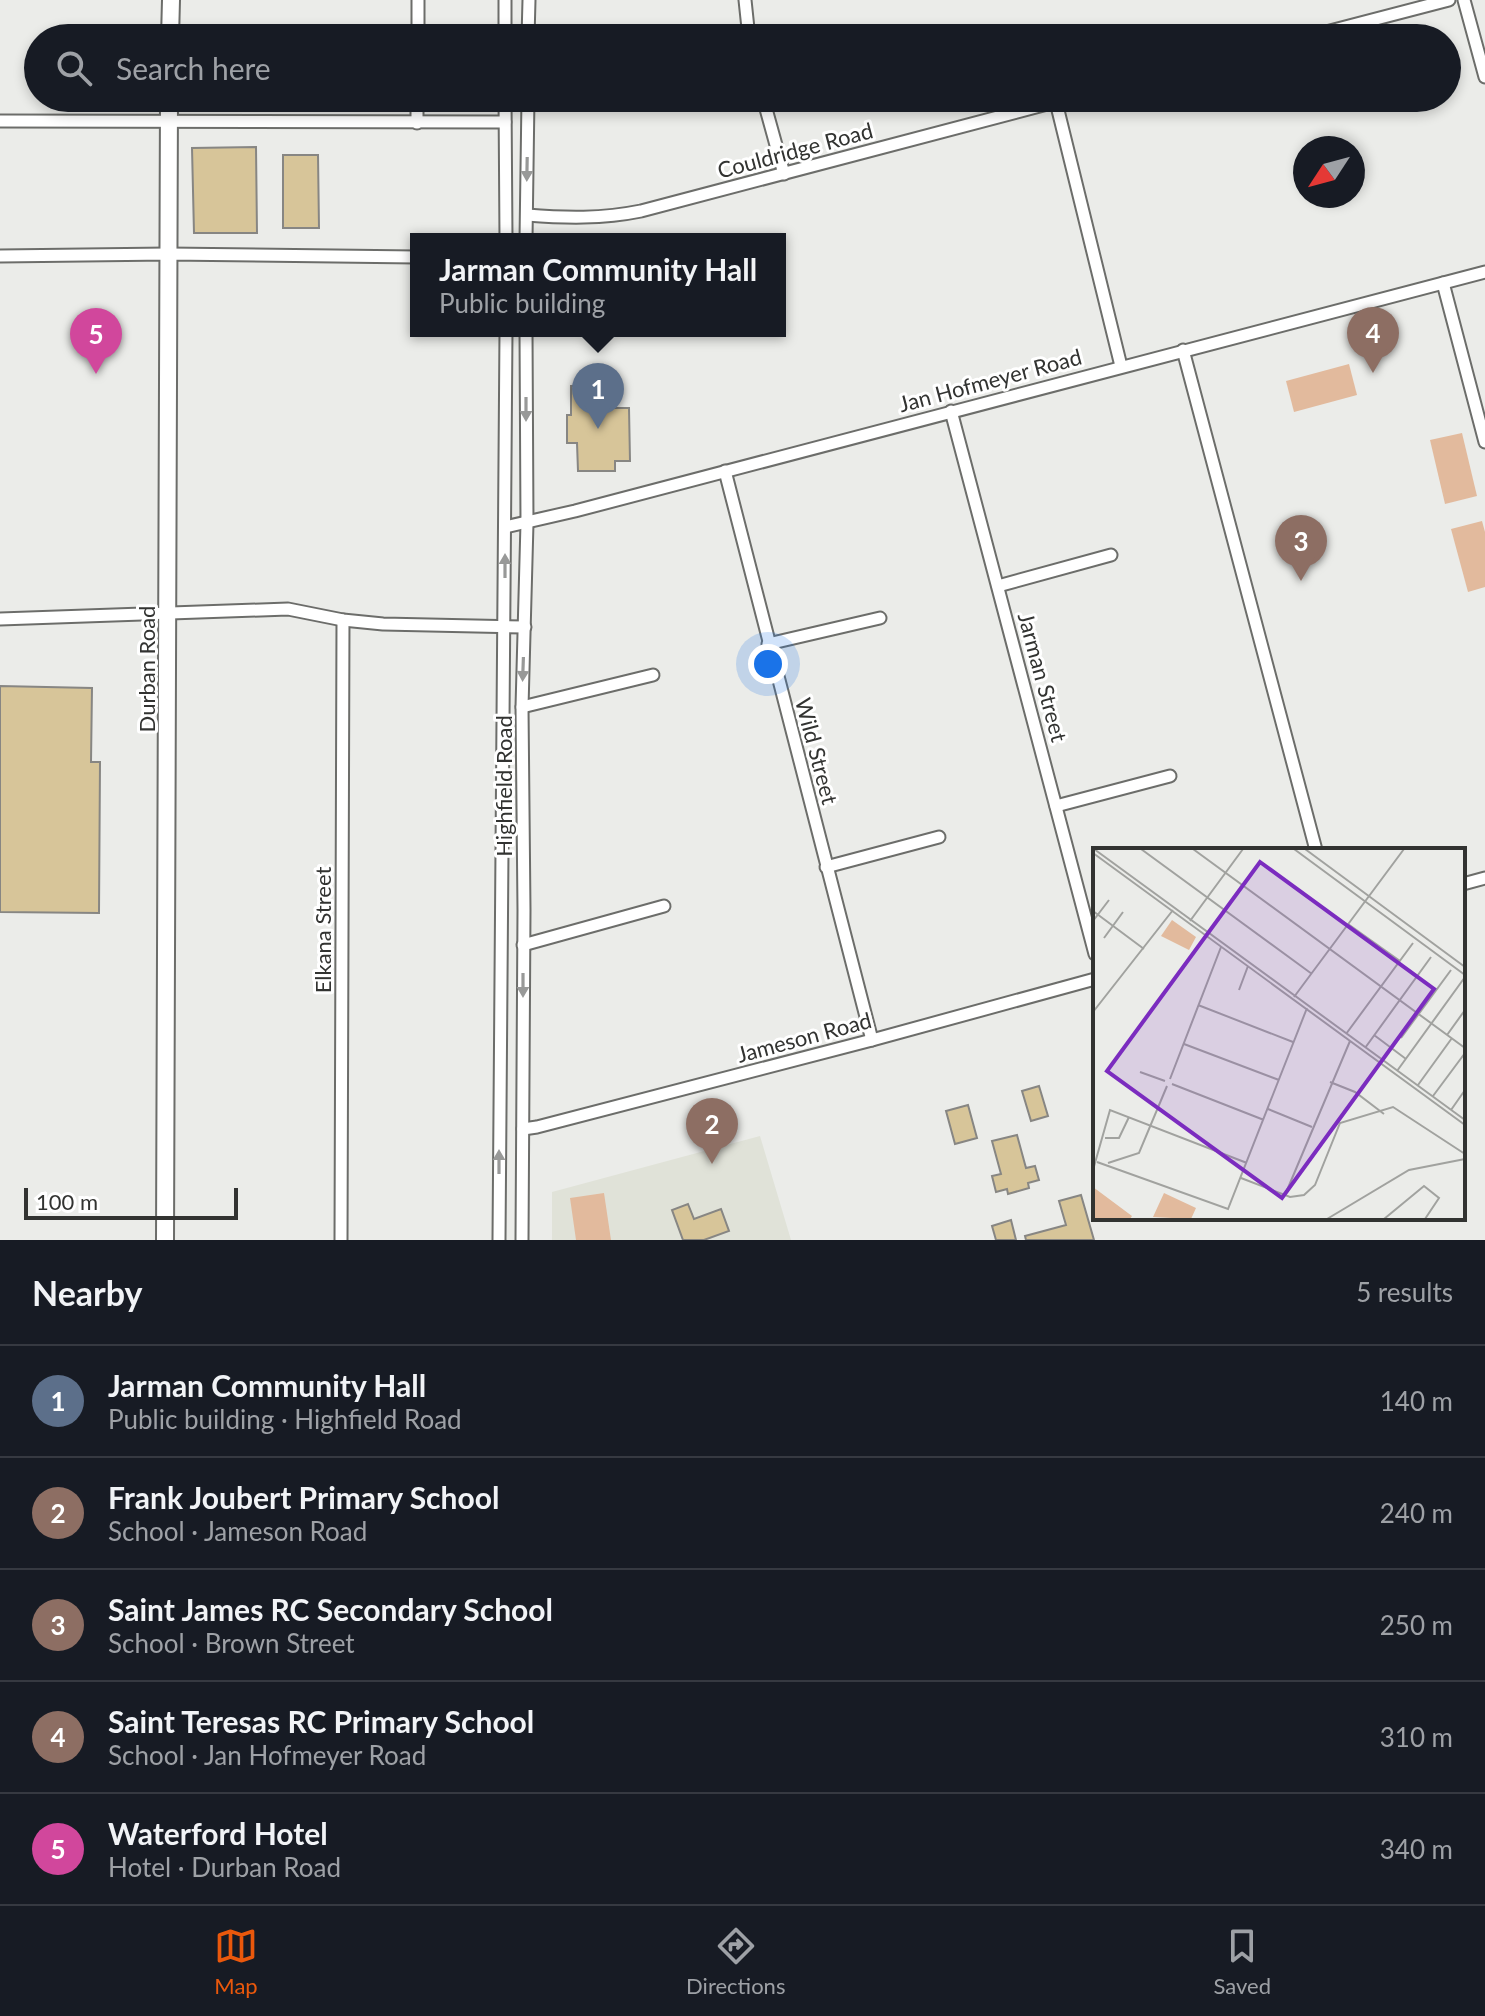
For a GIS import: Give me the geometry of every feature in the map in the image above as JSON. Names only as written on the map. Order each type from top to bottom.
[{"type":"street","points":[[170,24],[171,0]]},
{"type":"street","points":[[418,0],[418,24]]},
{"type":"street","points":[[505,0],[505,24]]},
{"type":"street","points":[[528,24],[529,0]]},
{"type":"street","points":[[745,0],[748,24]]},
{"type":"street","points":[[1357,24],[1449,0]]},
{"type":"street","points":[[1464,0],[1485,77]]},
{"type":"street","name":"Durban Road","points":[[165,1240],[168,112]]},
{"type":"street","points":[[417,112],[417,123]]},
{"type":"street","points":[[505,112],[506,233]]},
{"type":"street","points":[[526,233],[528,112]]},
{"type":"street","points":[[767,112],[784,174]]},
{"type":"street","name":"Couldridge Road","points":[[527,215],[585,218],[625,214],[1018,112]]},
{"type":"street","points":[[1058,112],[1121,366]]},
{"type":"street","points":[[0,121],[505,122]]},
{"type":"street","points":[[0,256],[410,257]]},
{"type":"street","name":"Jan Hofmeyer Road","points":[[505,527],[1485,272]]},
{"type":"street","points":[[1443,283],[1485,442]]},
{"type":"street","name":"Highfield Road","points":[[499,1240],[506,337]]},
{"type":"street","name":"Highfield Road","points":[[522,1240],[526,337]]},
{"type":"street","points":[[1183,350],[1315,848]]},
{"type":"street","name":"Jarman Street","points":[[951,411],[1093,946]]},
{"type":"street","name":"Wild Street","points":[[725,471],[872,1040]]},
{"type":"street","points":[[998,586],[1111,555]]},
{"type":"street","points":[[0,619],[288,609],[343,620],[409,625],[525,627]]},
{"type":"street","points":[[768,644],[880,618]]},
{"type":"street","name":"Elkana Street","points":[[341,1240],[343,620]]},
{"type":"street","points":[[522,707],[653,675]]},
{"type":"street","points":[[1056,806],[1170,776]]},
{"type":"street","points":[[826,867],[939,837]]},
{"type":"street","points":[[1465,883],[1485,878]]},
{"type":"street","points":[[523,945],[664,906]]},
{"type":"street","name":"Jameson Road","points":[[523,1129],[872,1040],[1093,980]]},
{"type":"shaded area","points":[[1349,364],[1357,395],[1294,412],[1286,381]]},
{"type":"shaded area","points":[[1462,433],[1477,496],[1445,504],[1430,440]]},
{"type":"shaded area","points":[[1482,521],[1485,532],[1485,587],[1468,592],[1451,529]]},
{"type":"shaded area","points":[[760,1136],[791,1240],[552,1240],[552,1192]]},
{"type":"shaded area","points":[[604,1193],[611,1240],[576,1240],[570,1198]]},
{"type":"building","points":[[256,147],[257,233],[194,233],[192,148]]},
{"type":"building","points":[[283,155],[318,155],[319,228],[283,228]]},
{"type":"building","points":[[599,385],[600,408],[629,408],[630,461],[615,461],[615,471],[578,471],[577,443],[567,443],[571,386]]},
{"type":"building","points":[[0,686],[92,688],[91,762],[100,762],[99,913],[0,912]]},
{"type":"building","points":[[1039,1086],[1048,1116],[1031,1121],[1022,1091]]},
{"type":"building","points":[[968,1105],[977,1138],[955,1144],[946,1111]]},
{"type":"building","points":[[1017,1135],[1026,1168],[1035,1166],[1039,1180],[1028,1183],[1029,1188],[1008,1194],[1007,1189],[996,1192],[992,1176],[1001,1174],[992,1141]]},
{"type":"building","points":[[1081,1195],[1094,1240],[1026,1240],[1025,1236],[1066,1225],[1059,1201]]},
{"type":"building","points":[[688,1204],[694,1219],[721,1209],[729,1231],[704,1240],[683,1240],[672,1210]]},
{"type":"building","points":[[1011,1220],[1016,1240],[996,1240],[992,1226]]},
{"type":"place","name":"Saint Teresas RC Primary School","points":[[1373,373]]},
{"type":"place","name":"Waterford Hotel","points":[[96,374]]},
{"type":"place","name":"Jarman Community Hall","points":[[598,429]]},
{"type":"place","name":"Saint James RC Secondary School","points":[[1301,581]]},
{"type":"place","name":"Frank Joubert Primary School","points":[[712,1164]]}]
